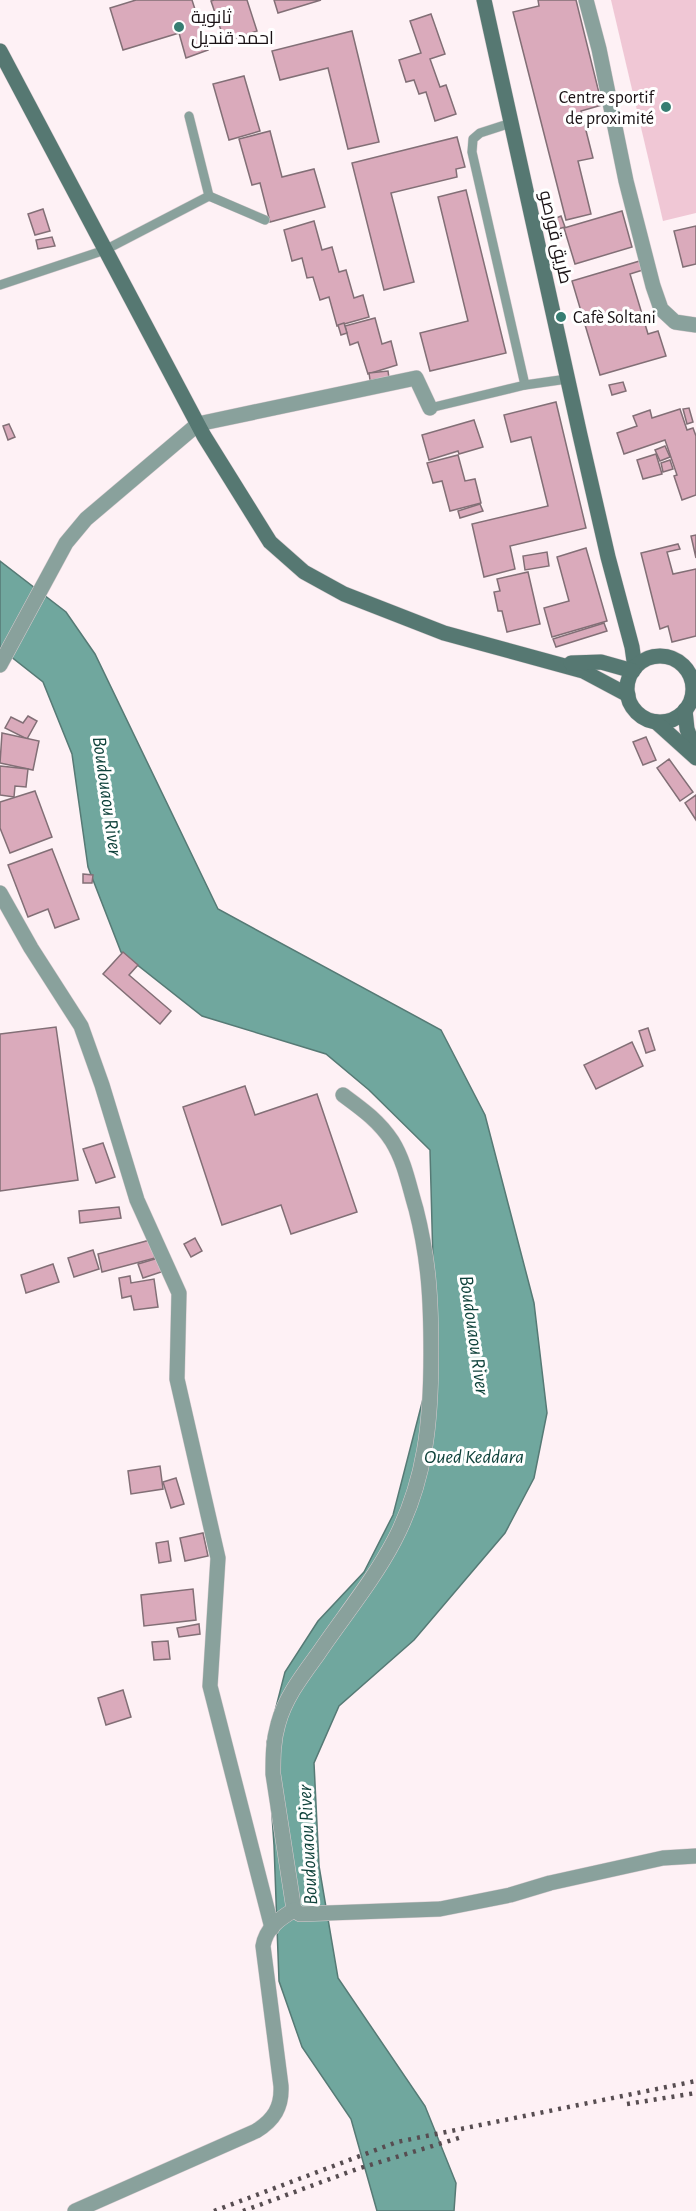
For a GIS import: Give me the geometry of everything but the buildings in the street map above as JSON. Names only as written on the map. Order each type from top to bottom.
[{"type":"main road","name":"طريق قورصو","points":[[484,0],[567,379],[608,557],[626,622],[634,670]]},
{"type":"main road","points":[[0,51],[198,424],[270,542],[304,572],[344,594],[444,633],[584,671],[628,695]]},
{"type":"main road","points":[[626,622],[639,641],[656,657]]},
{"type":"main road","points":[[656,657],[672,658],[690,669],[695,689],[686,710],[677,717],[667,722],[656,722],[646,719],[631,704],[628,685],[634,670],[642,662],[656,657]]},
{"type":"main road","points":[[550,663],[601,662],[634,670]]},
{"type":"main road","points":[[686,710],[687,729],[696,753]]},
{"type":"main road","points":[[656,722],[696,758]]},
{"type":"street","points":[[586,0],[599,49],[626,181],[661,309],[675,322],[696,325]]},
{"type":"street","points":[[3,659],[66,543],[86,519],[198,424],[416,378],[430,408]]},
{"type":"street","points":[[0,893],[31,948],[81,1026],[102,1085],[137,1200],[179,1293],[177,1379],[218,1558],[210,1686],[272,1928]]},
{"type":"street","points":[[297,1912],[273,1774],[278,1723],[291,1692],[378,1567],[406,1516],[424,1460],[431,1403],[429,1277],[422,1235],[405,1168],[391,1141],[372,1116],[343,1095]]},
{"type":"street","points":[[75,2211],[256,2131],[273,2117],[279,2108],[281,2086],[263,1946],[272,1924],[297,1912],[440,1909],[510,1895],[550,1883],[663,1858],[696,1856]]},
{"type":"lane","points":[[189,116],[209,196]]},
{"type":"lane","points":[[511,123],[480,133],[473,139],[472,152],[525,385]]},
{"type":"lane","points":[[0,285],[105,250],[209,196]]},
{"type":"lane","points":[[209,196],[265,220]]},
{"type":"lane","points":[[430,408],[525,385],[567,379]]},
{"type":"shaded area","name":"Centre sportif de proximité","points":[[611,0],[696,0],[696,213],[663,221]]},
{"type":"water","name":"Oued Keddara","points":[[0,561],[66,612],[95,654],[218,909],[441,1030],[485,1115],[534,1303],[547,1413],[534,1478],[505,1533],[414,1640],[339,1706],[314,1763],[319,1866],[338,1978],[425,2106],[456,2183],[454,2211],[377,2211],[351,2119],[302,2047],[279,1981],[274,1845],[267,1742],[285,1672],[318,1621],[364,1572],[393,1515],[424,1395],[434,1299],[430,1150],[369,1090],[326,1054],[202,1016],[121,952],[88,867],[72,754],[43,682],[0,648]]},
{"type":"railway","points":[[214,2211],[397,2142],[696,2081]]},
{"type":"railway","points":[[627,2104],[696,2093]]},
{"type":"railway","points":[[243,2211],[357,2169],[462,2137]]},
{"type":"place","name":"ثانوية احمد قنديل","points":[[179,27]]},
{"type":"place","name":"Centre sportif de proximité","points":[[666,107]]},
{"type":"place","name":"Cafè Soltani","points":[[561,317]]},
{"type":"water label","name":"Boudouaou River","points":[[108,796]]},
{"type":"water label","name":"Boudouaou River","points":[[475,1335]]},
{"type":"water label","name":"Boudouaou River","points":[[307,1845]]}]
